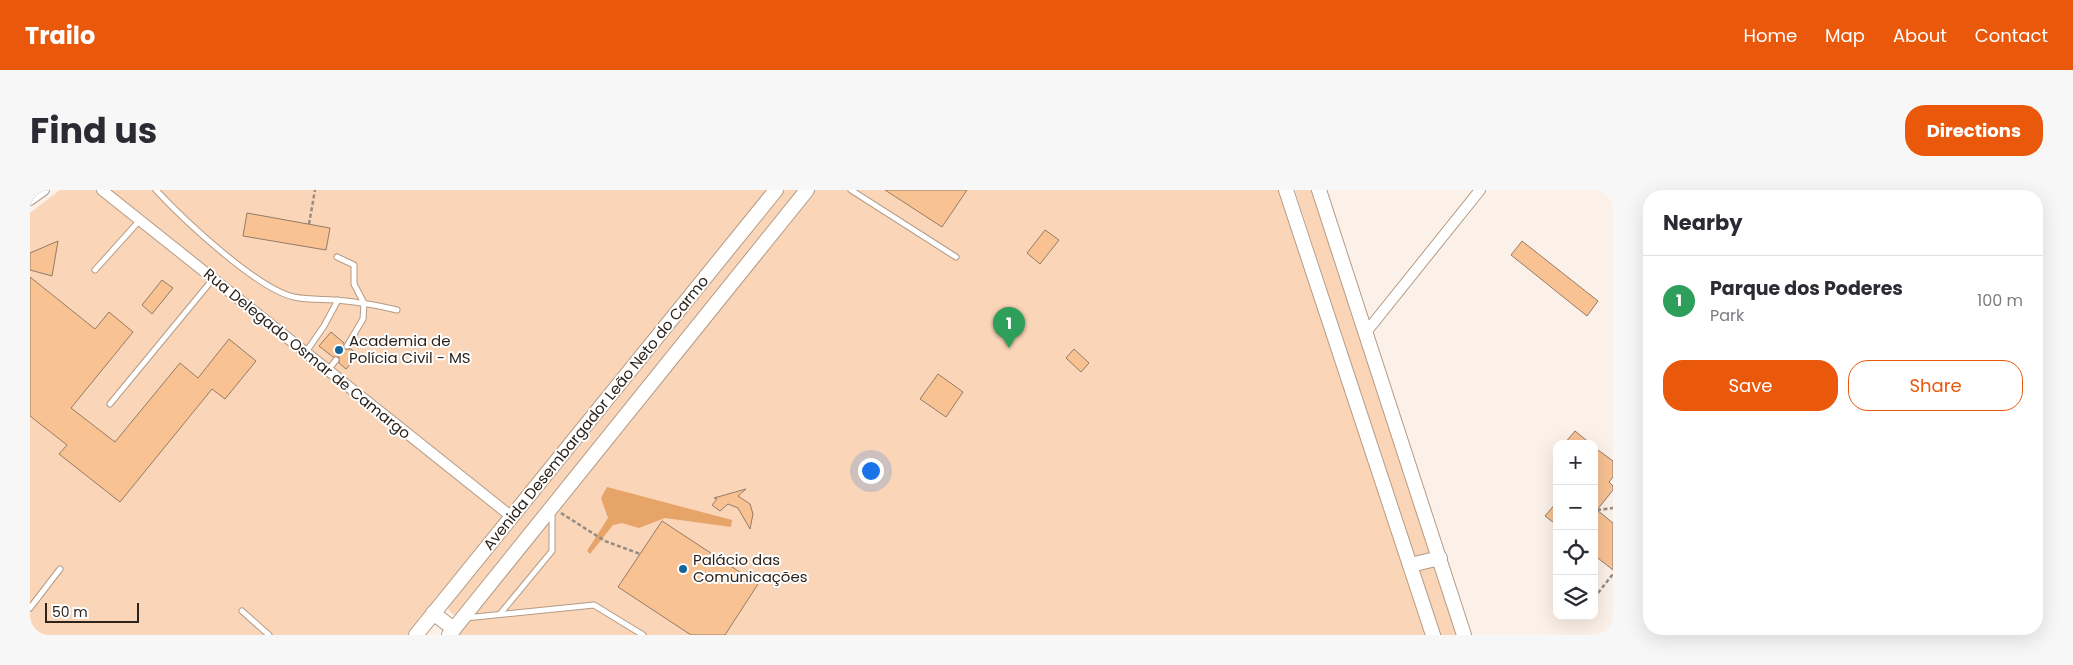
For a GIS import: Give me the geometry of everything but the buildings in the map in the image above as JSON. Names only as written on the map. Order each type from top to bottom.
[{"type":"main road","name":"Avenida Desembargador Leão Neto do Carmo","points":[[416,635],[776,190]]},
{"type":"main road","name":"Avenida Desembargador Leão Neto do Carmo","points":[[455,627],[807,190]]},
{"type":"main road","points":[[1286,190],[1433,635]]},
{"type":"main road","points":[[1319,190],[1464,635]]},
{"type":"main road","points":[[1410,565],[1440,558]]},
{"type":"main road","points":[[433,613],[455,627]]},
{"type":"street","points":[[30,200],[44,190]]},
{"type":"street","name":"Rua Delegado Osmar de Camargo","points":[[102,190],[512,517]]},
{"type":"street","points":[[1366,331],[1480,190]]},
{"type":"lane","points":[[156,190],[181,216],[248,272],[276,292],[295,297],[364,303],[397,310]]},
{"type":"lane","points":[[851,190],[956,257]]},
{"type":"lane","points":[[94,270],[140,220]]},
{"type":"lane","points":[[336,257],[354,265],[354,284],[364,303],[363,319],[347,346]]},
{"type":"lane","points":[[110,404],[213,279]]},
{"type":"lane","points":[[306,352],[324,326],[338,300]]},
{"type":"lane","points":[[328,370],[336,360]]},
{"type":"lane","points":[[500,614],[552,551],[552,507]]},
{"type":"lane","points":[[30,608],[60,569]]},
{"type":"lane","points":[[455,627],[500,614],[594,605],[643,635]]},
{"type":"lane","points":[[242,611],[269,635]]},
{"type":"path","points":[[309,224],[315,190]]},
{"type":"path","points":[[552,507],[604,541],[640,554]]},
{"type":"path","points":[[1598,510],[1613,508]]},
{"type":"path","points":[[1598,593],[1613,574]]},
{"type":"shaded area","points":[[60,190],[776,190],[416,635],[30,635],[30,213]]},
{"type":"shaded area","points":[[783,190],[801,190],[457,617],[451,613],[447,607]]},
{"type":"shaded area","points":[[807,190],[1286,190],[1433,635],[449,635]]},
{"type":"shaded area","points":[[1295,190],[1315,190],[1457,635],[1439,635]]},
{"type":"shaded area","points":[[607,487],[732,520],[731,527],[665,518],[639,528],[622,523],[613,525],[590,554],[587,551],[608,518],[601,498]]},
{"type":"place","name":"Parque dos Poderes","points":[[1009,348]]},
{"type":"place","name":"Academia de Polícia Civil - MS","points":[[339,350]]},
{"type":"place","name":"Palácio das Comunicações","points":[[683,569]]}]
